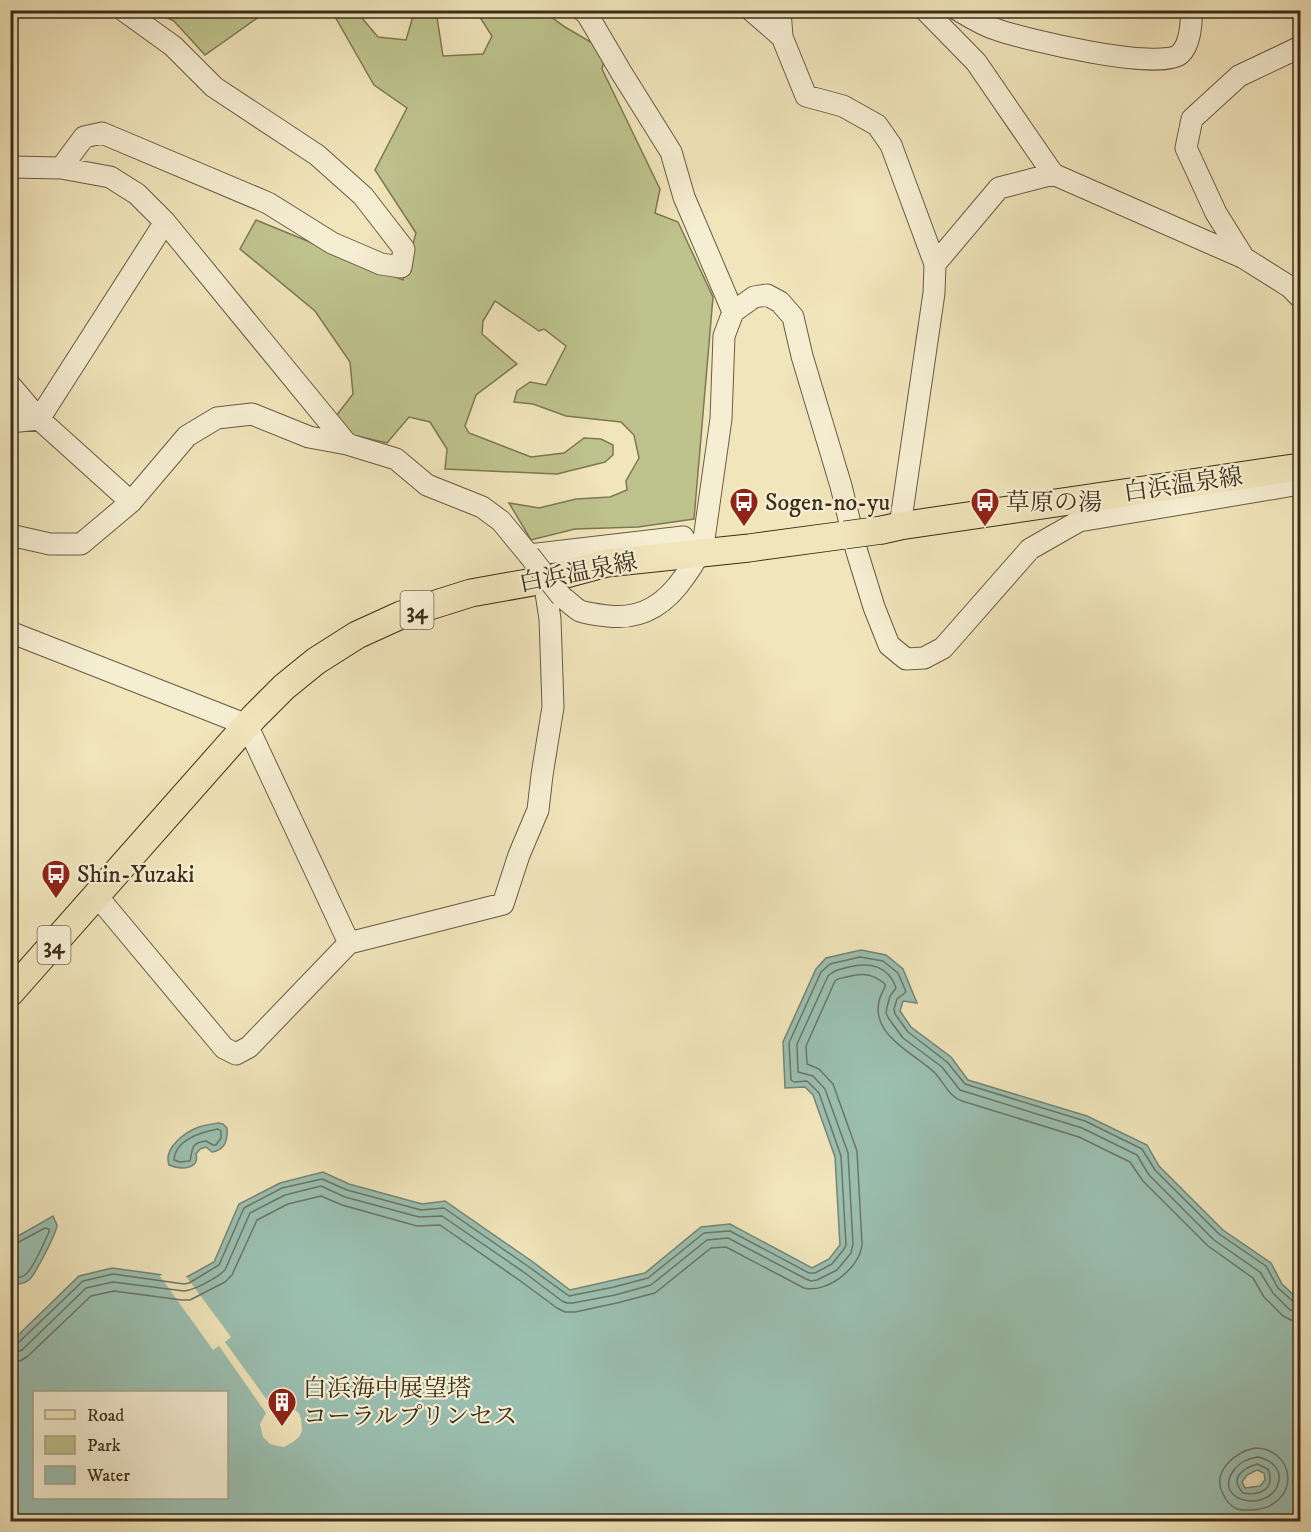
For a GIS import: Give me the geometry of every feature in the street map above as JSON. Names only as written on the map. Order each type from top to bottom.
[{"type":"main road","name":"白浜温泉線","points":[[10,993],[247,725],[284,687],[316,661],[357,635],[401,615],[471,593],[553,588],[607,563],[845,535],[1300,467]]},
{"type":"street","points":[[61,168],[84,137],[102,133],[268,203],[332,243],[381,264],[401,267],[404,249],[363,195],[317,155],[214,87],[172,46],[123,10]]},
{"type":"street","points":[[751,10],[782,37]]},
{"type":"street","points":[[780,10],[782,37],[806,96],[843,105],[877,125],[891,145],[935,264],[934,293],[891,528]]},
{"type":"street","points":[[925,10],[975,63],[1053,174],[1244,258],[1290,287],[1300,297]]},
{"type":"street","points":[[958,10],[994,29],[1044,43],[1105,54],[1166,60],[1180,54],[1186,43],[1191,29],[1191,10]]},
{"type":"street","points":[[587,12],[671,152],[684,197],[733,312]]},
{"type":"street","points":[[1244,258],[1216,213],[1186,148],[1192,119],[1239,76],[1300,47]]},
{"type":"street","points":[[10,167],[61,168],[110,177],[137,195],[165,222],[347,444]]},
{"type":"street","points":[[935,264],[999,188],[1053,174]]},
{"type":"street","points":[[39,419],[165,222]]},
{"type":"street","points":[[10,535],[50,544],[81,544],[131,502],[187,436],[217,418],[252,414],[309,437],[347,444],[396,459],[427,485],[482,507],[501,520],[553,588],[579,610],[618,617],[635,615],[665,600],[677,587],[704,539],[722,419],[724,336],[733,312],[754,297],[767,296],[780,302],[793,317],[802,356],[874,607],[889,645],[906,659],[924,658],[943,648],[1030,549],[1079,521],[1300,484]]},
{"type":"street","points":[[10,385],[39,419],[131,502]]},
{"type":"street","points":[[10,422],[39,419]]},
{"type":"street","points":[[529,555],[683,537],[697,553]]},
{"type":"street","points":[[97,896],[225,1048],[236,1054],[249,1047],[349,943],[503,904],[519,855],[538,810],[554,707],[550,619],[553,588]]},
{"type":"street","points":[[10,632],[247,725],[349,943]]},
{"type":"green space","points":[[154,11],[267,11],[205,55],[174,21]]},
{"type":"green space","points":[[328,11],[356,11],[378,37],[406,40],[414,13],[412,11],[436,11],[443,56],[483,54],[492,36],[476,11],[543,11],[606,51],[602,69],[660,189],[655,213],[678,222],[713,297],[694,519],[638,527],[575,529],[531,540],[509,503],[539,508],[576,499],[610,497],[627,490],[626,481],[639,458],[634,435],[621,422],[566,416],[533,404],[514,402],[517,391],[530,382],[546,385],[566,346],[544,329],[539,331],[495,301],[483,321],[482,334],[517,364],[476,395],[465,426],[469,433],[531,457],[564,453],[584,438],[601,439],[613,445],[613,455],[605,462],[557,474],[445,469],[447,449],[430,422],[409,417],[387,443],[353,435],[336,416],[353,394],[350,362],[315,311],[240,249],[256,220],[403,280],[416,233],[375,170],[407,108],[374,85],[334,15]]},
{"type":"water","points":[[861,950],[886,955],[903,969],[917,1003],[903,1001],[900,1011],[911,1027],[951,1057],[968,1080],[1087,1116],[1147,1145],[1159,1166],[1223,1230],[1271,1263],[1282,1284],[1300,1301],[1300,1521],[11,1522],[11,1342],[79,1276],[112,1268],[185,1278],[214,1262],[239,1204],[280,1183],[323,1172],[349,1184],[422,1204],[445,1201],[570,1290],[645,1273],[701,1227],[730,1224],[812,1268],[829,1259],[840,1245],[835,1157],[813,1095],[805,1087],[785,1088],[783,1042],[816,969],[826,958]],"holes":[[[1257,1470],[1264,1473],[1265,1480],[1260,1486],[1245,1488],[1242,1482],[1247,1475]]]},
{"type":"water","points":[[218,1123],[227,1128],[227,1137],[223,1147],[212,1152],[206,1147],[200,1149],[192,1166],[178,1168],[169,1165],[169,1153],[176,1141],[199,1127]]},
{"type":"water","points":[[53,1216],[57,1225],[56,1229],[36,1270],[27,1281],[11,1284],[11,1240]]},
{"type":"pier","points":[[165,1272],[185,1275],[231,1337],[225,1342],[272,1407],[286,1405],[299,1413],[302,1431],[293,1442],[284,1447],[278,1446],[270,1444],[263,1437],[260,1424],[266,1413],[219,1346],[213,1350],[160,1276]]},
{"type":"place","name":"Sogen-no-yu","points":[[744,528]]},
{"type":"place","name":"草原の湯","points":[[985,528]]},
{"type":"place","name":"Shin-Yuzaki","points":[[56,900]]},
{"type":"place","name":"白浜海中展望塔 コーラルプリンセス","points":[[282,1428]]}]
